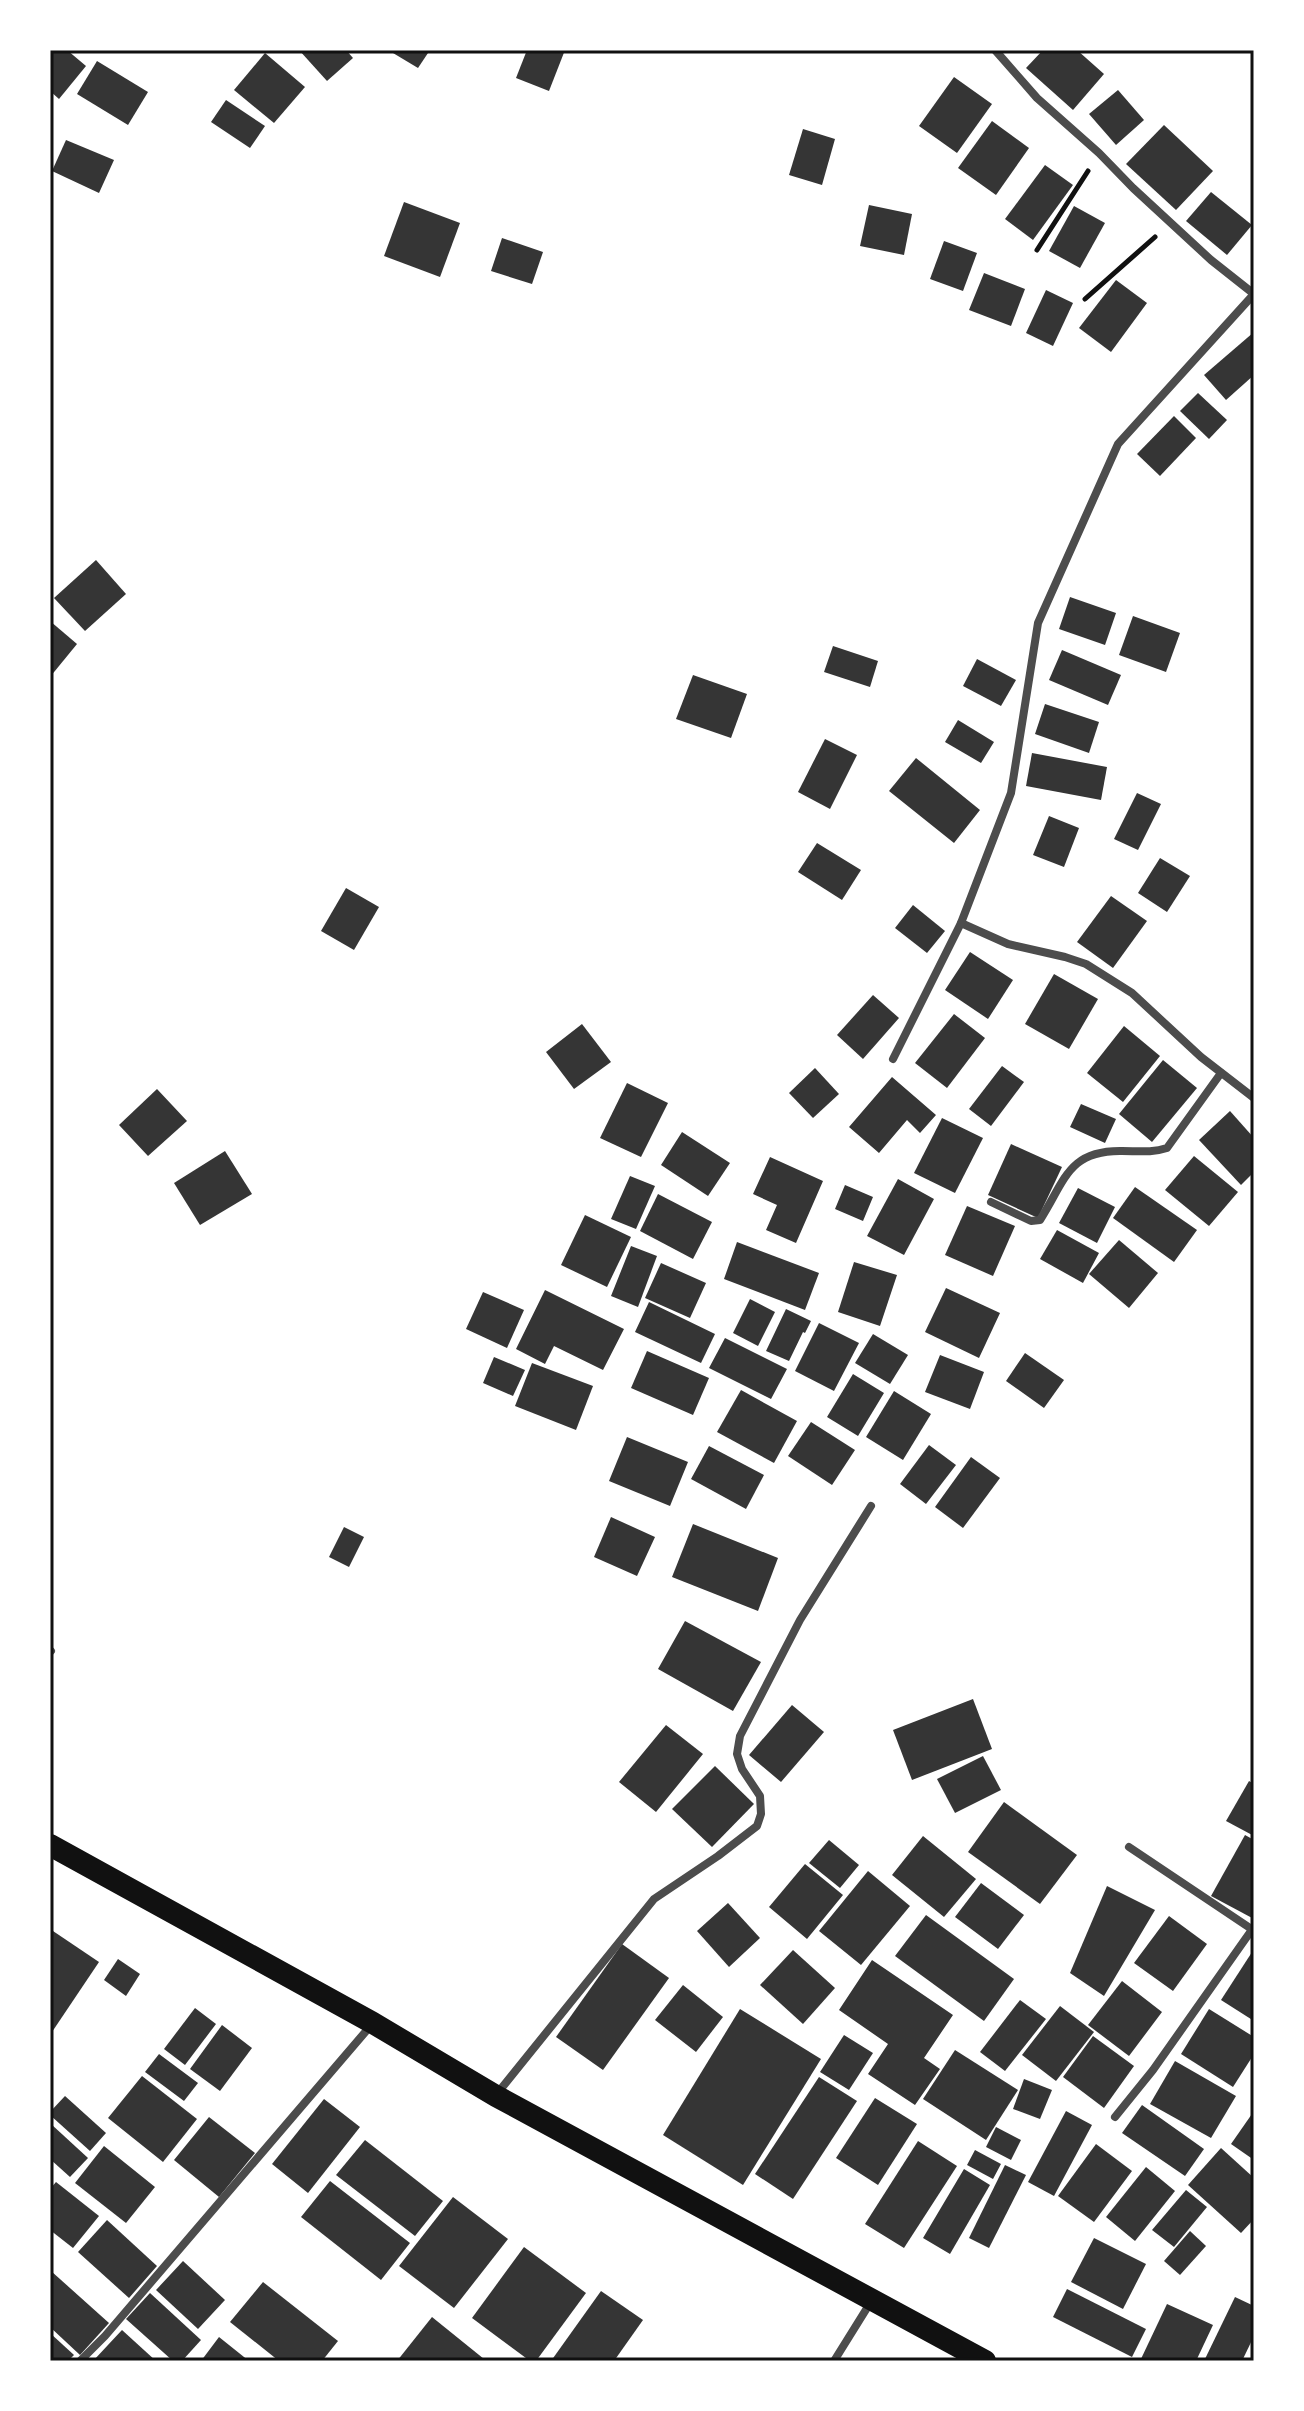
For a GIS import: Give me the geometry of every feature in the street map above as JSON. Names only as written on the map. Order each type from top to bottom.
[{"type":"highway","points":[[50,1845],[373,2023],[496,2096],[985,2361]]},
{"type":"street","points":[[893,1059],[961,923],[1011,793],[1038,623],[1118,444],[1254,294],[1211,260],[1037,98],[995,50]]},
{"type":"street","points":[[961,923],[1008,944],[1086,964],[1132,993],[1177,1036],[1254,1098]]},
{"type":"street","points":[[991,1202],[1037,1221],[1042,1218],[1075,1164],[1092,1153],[1106,1150],[1149,1152],[1167,1148],[1221,1073]]},
{"type":"street","points":[[496,2096],[654,1899],[757,1826],[761,1814],[760,1796],[742,1769],[737,1754],[740,1736],[800,1620],[871,1506]]},
{"type":"street","points":[[1115,2117],[1153,2070],[1253,1930],[1129,1847]]},
{"type":"street","points":[[80,2361],[105,2336],[373,2023]]},
{"type":"street","points":[[834,2361],[872,2299]]},
{"type":"path","points":[[1037,250],[1099,153]]},
{"type":"path","points":[[1085,299],[1171,223]]},
{"type":"building","points":[[50,50],[67,50],[86,66],[59,99],[50,91]]},
{"type":"building","points":[[299,50],[346,50],[353,58],[327,81]]},
{"type":"building","points":[[388,50],[430,50],[418,68]]},
{"type":"building","points":[[527,50],[565,50],[549,91],[516,78]]},
{"type":"building","points":[[1043,50],[1077,50],[1104,74],[1073,110],[1026,68]]},
{"type":"building","points":[[265,53],[305,87],[274,123],[234,90]]},
{"type":"building","points":[[97,61],[148,92],[128,125],[77,94]]},
{"type":"building","points":[[954,77],[992,104],[957,153],[919,126]]},
{"type":"building","points":[[1118,90],[1144,120],[1116,145],[1089,114]]},
{"type":"building","points":[[226,100],[265,126],[250,148],[211,122]]},
{"type":"building","points":[[992,121],[1029,148],[996,195],[958,168]]},
{"type":"building","points":[[1164,125],[1213,171],[1176,210],[1126,164]]},
{"type":"building","points":[[803,129],[835,139],[822,185],[789,175]]},
{"type":"building","points":[[66,140],[114,160],[99,193],[52,171]]},
{"type":"building","points":[[1045,165],[1073,185],[1033,240],[1005,219]]},
{"type":"building","points":[[1211,192],[1252,225],[1227,255],[1186,221]]},
{"type":"building","points":[[404,202],[460,223],[440,277],[384,256]]},
{"type":"building","points":[[869,205],[912,214],[904,255],[860,246]]},
{"type":"building","points":[[1074,206],[1105,223],[1080,268],[1049,251]]},
{"type":"building","points":[[502,238],[543,252],[532,284],[491,271]]},
{"type":"building","points":[[944,241],[977,253],[963,291],[930,279]]},
{"type":"building","points":[[984,273],[1025,289],[1011,326],[969,310]]},
{"type":"building","points":[[1116,280],[1147,303],[1111,352],[1079,328]]},
{"type":"building","points":[[1046,290],[1073,303],[1053,346],[1026,333]]},
{"type":"building","points":[[1254,332],[1254,375],[1226,400],[1204,375]]},
{"type":"building","points":[[1198,393],[1227,420],[1209,439],[1180,411]]},
{"type":"building","points":[[1174,416],[1196,438],[1160,476],[1137,454]]},
{"type":"building","points":[[96,560],[126,594],[85,631],[54,598]]},
{"type":"building","points":[[1070,597],[1116,613],[1105,645],[1059,629]]},
{"type":"building","points":[[1133,616],[1180,633],[1166,672],[1119,655]]},
{"type":"building","points":[[50,621],[77,644],[50,677]]},
{"type":"building","points":[[833,646],[878,661],[870,687],[824,672]]},
{"type":"building","points":[[1062,650],[1121,675],[1108,705],[1049,680]]},
{"type":"building","points":[[977,659],[1016,680],[1001,706],[963,686]]},
{"type":"building","points":[[693,675],[747,694],[731,738],[676,719]]},
{"type":"building","points":[[1045,704],[1099,722],[1089,753],[1035,734]]},
{"type":"building","points":[[958,720],[994,742],[981,763],[945,742]]},
{"type":"building","points":[[825,739],[857,755],[830,809],[798,792]]},
{"type":"building","points":[[1032,753],[1107,767],[1101,800],[1026,786]]},
{"type":"building","points":[[916,758],[980,810],[954,843],[889,791]]},
{"type":"building","points":[[1137,793],[1161,804],[1138,850],[1114,839]]},
{"type":"building","points":[[1049,816],[1079,828],[1064,867],[1033,855]]},
{"type":"building","points":[[817,843],[861,870],[842,900],[798,872]]},
{"type":"building","points":[[1160,858],[1190,876],[1167,912],[1138,893]]},
{"type":"building","points":[[346,888],[379,907],[354,950],[321,931]]},
{"type":"building","points":[[1111,896],[1147,921],[1113,968],[1077,942]]},
{"type":"building","points":[[913,905],[945,931],[927,953],[895,928]]},
{"type":"building","points":[[970,952],[1013,980],[988,1019],[945,990]]},
{"type":"building","points":[[1054,974],[1098,999],[1069,1049],[1025,1024]]},
{"type":"building","points":[[873,995],[899,1018],[863,1059],[837,1035]]},
{"type":"building","points":[[954,1014],[985,1038],[947,1088],[915,1063]]},
{"type":"building","points":[[582,1024],[611,1062],[574,1089],[546,1052]]},
{"type":"building","points":[[1124,1026],[1160,1056],[1123,1102],[1087,1073]]},
{"type":"building","points":[[1163,1060],[1197,1088],[1152,1142],[1119,1114]]},
{"type":"building","points":[[1002,1066],[1024,1082],[991,1126],[969,1109]]},
{"type":"building","points":[[815,1068],[839,1094],[813,1118],[789,1093]]},
{"type":"building","points":[[892,1077],[936,1115],[920,1133],[907,1120],[879,1153],[849,1127]]},
{"type":"building","points":[[627,1083],[668,1103],[641,1157],[600,1138]]},
{"type":"building","points":[[157,1089],[187,1121],[148,1156],[119,1125]]},
{"type":"building","points":[[1081,1104],[1116,1119],[1105,1143],[1070,1127]]},
{"type":"building","points":[[1230,1111],[1254,1138],[1254,1172],[1241,1185],[1199,1140]]},
{"type":"building","points":[[942,1118],[983,1138],[955,1193],[914,1173]]},
{"type":"building","points":[[682,1132],[730,1163],[708,1196],[661,1165]]},
{"type":"building","points":[[1011,1144],[1062,1167],[1038,1218],[988,1195]]},
{"type":"building","points":[[225,1151],[252,1194],[200,1225],[174,1183]]},
{"type":"building","points":[[1194,1156],[1238,1192],[1209,1226],[1165,1190]]},
{"type":"building","points":[[770,1157],[823,1181],[796,1243],[766,1230],[777,1205],[753,1194]]},
{"type":"building","points":[[630,1176],[655,1186],[636,1229],[611,1219]]},
{"type":"building","points":[[898,1179],[934,1199],[904,1255],[867,1236]]},
{"type":"building","points":[[845,1185],[873,1197],[863,1221],[835,1209]]},
{"type":"building","points":[[1135,1187],[1197,1230],[1174,1262],[1113,1218]]},
{"type":"building","points":[[1078,1188],[1115,1207],[1097,1243],[1059,1223]]},
{"type":"building","points":[[658,1194],[712,1222],[693,1259],[640,1231]]},
{"type":"building","points":[[967,1206],[1015,1226],[993,1276],[945,1255]]},
{"type":"building","points":[[585,1215],[631,1237],[607,1287],[561,1265]]},
{"type":"building","points":[[1057,1230],[1099,1253],[1083,1283],[1040,1259]]},
{"type":"building","points":[[1119,1240],[1158,1273],[1129,1308],[1089,1274]]},
{"type":"building","points":[[737,1242],[819,1273],[805,1310],[724,1279]]},
{"type":"building","points":[[631,1246],[657,1256],[638,1307],[611,1296]]},
{"type":"building","points":[[854,1262],[897,1275],[880,1326],[838,1312]]},
{"type":"building","points":[[661,1263],[706,1283],[690,1318],[645,1298]]},
{"type":"building","points":[[946,1288],[1000,1313],[979,1358],[925,1332]]},
{"type":"building","points":[[545,1290],[624,1329],[603,1370],[554,1346],[545,1364],[516,1349]]},
{"type":"building","points":[[483,1292],[524,1310],[507,1348],[466,1329]]},
{"type":"building","points":[[750,1299],[775,1312],[758,1346],[733,1333]]},
{"type":"building","points":[[649,1302],[715,1334],[701,1363],[635,1332]]},
{"type":"building","points":[[786,1309],[811,1321],[789,1361],[766,1351]]},
{"type":"building","points":[[819,1323],[859,1343],[834,1391],[795,1371]]},
{"type":"building","points":[[873,1334],[908,1355],[890,1384],[855,1363]]},
{"type":"building","points":[[725,1338],[787,1369],[771,1399],[709,1368]]},
{"type":"building","points":[[647,1351],[709,1378],[693,1415],[631,1388]]},
{"type":"building","points":[[1025,1353],[1064,1380],[1044,1408],[1006,1381]]},
{"type":"building","points":[[940,1355],[984,1372],[970,1409],[925,1392]]},
{"type":"building","points":[[494,1357],[525,1370],[513,1396],[483,1383]]},
{"type":"building","points":[[532,1363],[593,1386],[576,1430],[515,1406]]},
{"type":"building","points":[[853,1374],[884,1393],[858,1436],[827,1417]]},
{"type":"building","points":[[741,1390],[797,1421],[774,1463],[717,1432]]},
{"type":"building","points":[[894,1391],[931,1414],[903,1460],[866,1437]]},
{"type":"building","points":[[811,1422],[855,1450],[832,1485],[788,1456]]},
{"type":"building","points":[[627,1437],[688,1462],[670,1506],[609,1481]]},
{"type":"building","points":[[929,1445],[956,1465],[926,1504],[900,1484]]},
{"type":"building","points":[[709,1446],[764,1475],[746,1509],[691,1479]]},
{"type":"building","points":[[971,1457],[1000,1478],[963,1528],[935,1507]]},
{"type":"building","points":[[611,1517],[655,1537],[637,1576],[594,1557]]},
{"type":"building","points":[[693,1524],[778,1558],[758,1611],[672,1577]]},
{"type":"building","points":[[344,1527],[364,1537],[349,1567],[329,1557]]},
{"type":"building","points":[[685,1621],[761,1662],[733,1711],[658,1669]]},
{"type":"building","points":[[973,1699],[992,1749],[912,1780],[893,1730]]},
{"type":"building","points":[[792,1705],[824,1732],[781,1782],[749,1755]]},
{"type":"building","points":[[666,1725],[703,1754],[656,1812],[619,1782]]},
{"type":"building","points":[[983,1756],[1001,1790],[955,1813],[937,1779]]},
{"type":"building","points":[[715,1766],[754,1804],[712,1847],[672,1809]]},
{"type":"building","points":[[1249,1781],[1254,1784],[1254,1836],[1226,1821]]},
{"type":"building","points":[[1004,1802],[1077,1855],[1040,1904],[968,1852]]},
{"type":"building","points":[[1245,1835],[1254,1840],[1254,1919],[1211,1896]]},
{"type":"building","points":[[923,1836],[976,1879],[944,1917],[892,1875]]},
{"type":"building","points":[[829,1840],[859,1865],[840,1888],[809,1863]]},
{"type":"building","points":[[805,1864],[843,1895],[807,1939],[769,1907]]},
{"type":"building","points":[[868,1871],[910,1906],[861,1965],[819,1931]]},
{"type":"building","points":[[981,1883],[1024,1915],[998,1949],[955,1917]]},
{"type":"building","points":[[1107,1886],[1155,1910],[1104,1996],[1070,1973]]},
{"type":"building","points":[[728,1903],[760,1938],[729,1967],[697,1931]]},
{"type":"building","points":[[926,1915],[1014,1979],[984,2021],[895,1956]]},
{"type":"building","points":[[1169,1916],[1207,1944],[1173,1991],[1134,1963]]},
{"type":"building","points":[[50,1929],[99,1962],[50,2035]]},
{"type":"building","points":[[622,1944],[669,1978],[603,2070],[556,2037]]},
{"type":"building","points":[[1254,1949],[1254,2021],[1221,2000]]},
{"type":"building","points":[[793,1950],[835,1988],[803,2024],[760,1985]]},
{"type":"building","points":[[118,1959],[140,1974],[126,1996],[104,1980]]},
{"type":"building","points":[[872,1960],[953,2015],[924,2058],[940,2069],[915,2105],[868,2074],[888,2044],[839,2010]]},
{"type":"building","points":[[1122,1981],[1162,2012],[1129,2056],[1088,2025]]},
{"type":"building","points":[[683,1985],[723,2017],[696,2052],[655,2020]]},
{"type":"building","points":[[1020,2000],[1046,2019],[1005,2071],[980,2052]]},
{"type":"building","points":[[1060,2006],[1094,2032],[1056,2081],[1022,2055]]},
{"type":"building","points":[[195,2008],[216,2024],[185,2065],[164,2049]]},
{"type":"building","points":[[740,2009],[821,2059],[743,2185],[663,2135]]},
{"type":"building","points":[[1209,2009],[1254,2037],[1254,2054],[1233,2087],[1181,2054]]},
{"type":"building","points":[[222,2025],[252,2048],[220,2091],[190,2069]]},
{"type":"building","points":[[844,2035],[873,2053],[849,2090],[820,2072]]},
{"type":"building","points":[[1093,2036],[1134,2066],[1104,2108],[1063,2077]]},
{"type":"building","points":[[955,2050],[1018,2090],[986,2140],[923,2099]]},
{"type":"building","points":[[159,2054],[198,2083],[184,2101],[145,2072]]},
{"type":"building","points":[[1175,2061],[1236,2096],[1211,2138],[1150,2104]]},
{"type":"building","points":[[142,2076],[197,2119],[163,2162],[108,2118]]},
{"type":"building","points":[[819,2077],[857,2101],[793,2199],[755,2174]]},
{"type":"building","points":[[1024,2079],[1052,2090],[1040,2119],[1013,2109]]},
{"type":"building","points":[[65,2096],[106,2133],[90,2151],[50,2115]]},
{"type":"building","points":[[875,2098],[917,2124],[878,2185],[836,2158]]},
{"type":"building","points":[[324,2099],[360,2127],[308,2193],[272,2164]]},
{"type":"building","points":[[1142,2105],[1204,2149],[1185,2176],[1122,2133]]},
{"type":"building","points":[[1066,2111],[1092,2125],[1054,2196],[1028,2182]]},
{"type":"building","points":[[1254,2111],[1254,2160],[1231,2144]]},
{"type":"building","points":[[209,2117],[255,2153],[219,2197],[174,2160]]},
{"type":"building","points":[[51,2124],[88,2158],[70,2177],[50,2159]]},
{"type":"building","points":[[996,2127],[1021,2140],[1011,2160],[986,2147]]},
{"type":"building","points":[[365,2140],[443,2201],[415,2236],[336,2175]]},
{"type":"building","points":[[918,2141],[957,2166],[904,2248],[865,2224]]},
{"type":"building","points":[[1096,2144],[1132,2171],[1094,2222],[1058,2196]]},
{"type":"building","points":[[104,2146],[155,2187],[126,2223],[75,2183]]},
{"type":"building","points":[[1221,2148],[1254,2178],[1254,2219],[1241,2233],[1188,2185]]},
{"type":"building","points":[[975,2150],[1001,2164],[993,2179],[967,2165]]},
{"type":"building","points":[[1005,2165],[1026,2175],[989,2248],[969,2238]]},
{"type":"building","points":[[1146,2167],[1175,2191],[1135,2241],[1106,2217]]},
{"type":"building","points":[[964,2169],[990,2185],[950,2254],[923,2238]]},
{"type":"building","points":[[330,2181],[410,2243],[381,2280],[301,2217]]},
{"type":"building","points":[[56,2182],[99,2216],[73,2248],[50,2230],[50,2189]]},
{"type":"building","points":[[1186,2190],[1207,2207],[1174,2247],[1152,2230]]},
{"type":"building","points":[[453,2197],[508,2239],[454,2308],[399,2266]]},
{"type":"building","points":[[107,2220],[157,2266],[129,2298],[78,2252]]},
{"type":"building","points":[[1190,2231],[1206,2246],[1180,2275],[1164,2261]]},
{"type":"building","points":[[1094,2238],[1146,2264],[1123,2309],[1071,2282]]},
{"type":"building","points":[[524,2247],[586,2293],[536,2361],[530,2361],[472,2318]]},
{"type":"building","points":[[183,2261],[225,2300],[198,2329],[156,2290]]},
{"type":"building","points":[[51,2271],[109,2323],[80,2355],[50,2327]]},
{"type":"building","points":[[263,2282],[338,2341],[322,2361],[279,2361],[230,2322]]},
{"type":"building","points":[[1067,2289],[1146,2329],[1132,2357],[1053,2317]]},
{"type":"building","points":[[601,2291],[643,2320],[614,2361],[551,2361]]},
{"type":"building","points":[[150,2293],[201,2340],[182,2361],[173,2361],[126,2319]]},
{"type":"building","points":[[1235,2297],[1254,2306],[1254,2336],[1242,2361],[1204,2361]]},
{"type":"building","points":[[1167,2304],[1213,2325],[1196,2361],[1140,2361]]},
{"type":"building","points":[[432,2317],[484,2359],[483,2361],[397,2361]]},
{"type":"building","points":[[122,2330],[156,2361],[93,2361]]},
{"type":"building","points":[[50,2333],[74,2355],[68,2361],[50,2361]]},
{"type":"building","points":[[219,2337],[249,2361],[201,2361]]}]
